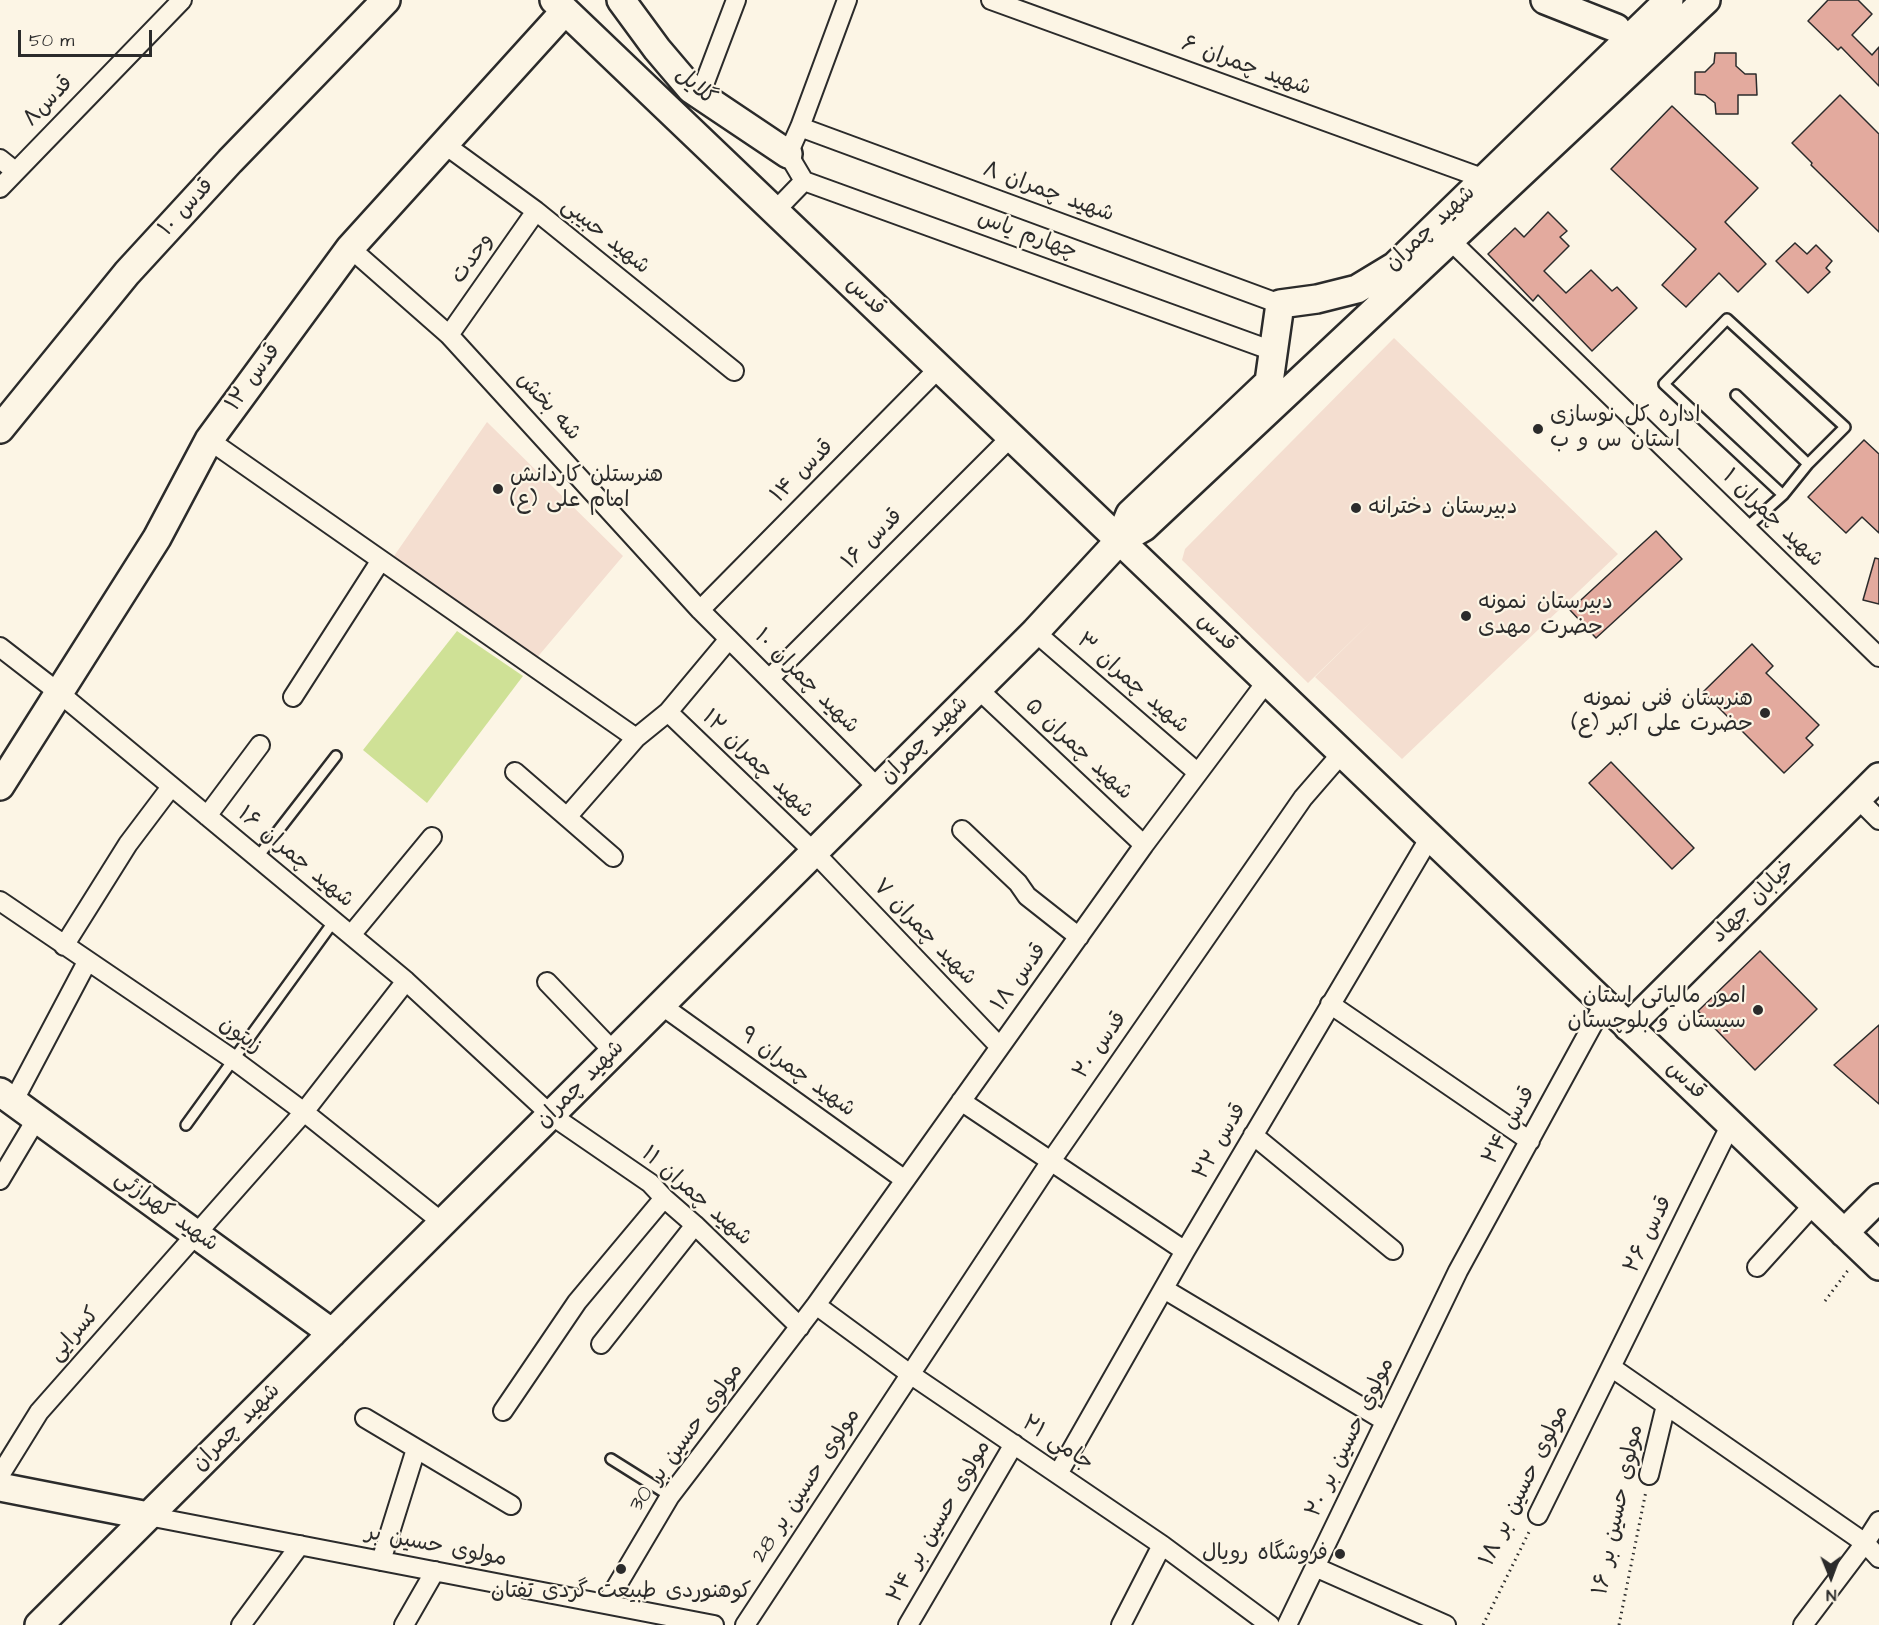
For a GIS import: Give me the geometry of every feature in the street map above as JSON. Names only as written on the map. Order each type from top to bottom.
[{"type":"street","name":"قدس۸","points":[[0,188],[182,0]]},
{"type":"street","name":"قدس ۱۰","points":[[0,429],[127,273],[230,161],[386,0]]},
{"type":"street","name":"گلایل","points":[[621,0],[657,49],[691,89],[788,154]]},
{"type":"street","points":[[700,95],[736,0]]},
{"type":"street","points":[[775,211],[804,181],[788,154],[847,0]]},
{"type":"street","name":"شهید چمران ۶","points":[[991,0],[1485,179]]},
{"type":"street","points":[[1545,0],[1616,27]]},
{"type":"street","name":"شهید چمران","points":[[1119,541],[1130,514],[1269,382],[1280,304],[1317,299],[1357,289],[1395,266],[1669,0]]},
{"type":"street","name":"شهید چمران","points":[[39,1625],[1035,632],[1119,541],[1144,527],[1706,0]]},
{"type":"street","name":"قدس ۱۲","points":[[0,786],[157,538],[209,440],[350,248],[444,144],[559,5]]},
{"type":"street","name":"قدس","points":[[559,5],[1871,1259]]},
{"type":"street","name":"شهید چمران ۸","points":[[800,127],[1280,304]]},
{"type":"street","name":"شهید حبیبی","points":[[444,144],[536,211],[734,371]]},
{"type":"street","points":[[0,159],[15,171]]},
{"type":"street","name":"چهارم یاس","points":[[804,181],[1273,351]]},
{"type":"street","name":"وحدت","points":[[449,335],[536,211]]},
{"type":"street","name":"شهید چمران ۱","points":[[1451,241],[1879,657]]},
{"type":"street","name":"شه بخش","points":[[350,248],[449,335],[700,610]]},
{"type":"street","name":"قدس ۱۴","points":[[700,610],[939,368]]},
{"type":"street","name":"قدس ۱۶","points":[[770,678],[1011,437]]},
{"type":"street","points":[[209,440],[636,738]]},
{"type":"street","points":[[293,697],[381,560]]},
{"type":"street","name":"شهید چمران ۱۰","points":[[700,610],[878,788]]},
{"type":"street","name":"شهید چمران ۳","points":[[1035,632],[1198,773]]},
{"type":"street","points":[[567,817],[636,738],[668,712],[729,639]]},
{"type":"street","name":"شهید چمران ۱۶","points":[[0,647],[58,692],[406,981],[551,1115]]},
{"type":"street","name":"قدس ۱۸","points":[[816,1305],[1144,846],[1267,681]]},
{"type":"street","name":"شهید چمران ۵","points":[[978,689],[1144,846]]},
{"type":"street","name":"شهید چمران ۱۲","points":[[668,712],[814,852]]},
{"type":"street","points":[[207,816],[260,745]]},
{"type":"street","name":"قدس ۲۰","points":[[910,1374],[1051,1161],[1303,798],[1342,753]]},
{"type":"street","points":[[515,772],[614,857]]},
{"type":"street","name":"خیابان جهاد","points":[[1629,1027],[1879,777]]},
{"type":"street","points":[[64,946],[128,844],[171,787]]},
{"type":"street","points":[[1858,799],[1879,820]]},
{"type":"street","points":[[962,830],[1018,883],[1027,896],[1079,937]]},
{"type":"street","points":[[351,935],[432,837]]},
{"type":"street","name":"قدس ۲۲","points":[[1058,1474],[1252,1135],[1430,837]]},
{"type":"street","name":"شهید چمران ۷","points":[[814,852],[1000,1047]]},
{"type":"street","name":"زیتون","points":[[0,901],[234,1060],[443,1222]]},
{"type":"street","points":[[7,1097],[87,962]]},
{"type":"street","name":"کسرایی","points":[[0,1475],[39,1412],[304,1112],[406,981]]},
{"type":"street","points":[[547,982],[614,1052]]},
{"type":"street","points":[[1330,1004],[1530,1141]]},
{"type":"street","name":"قدس ۲۴","points":[[1458,1271],[1604,1004]]},
{"type":"street","name":"شهید چمران ۹","points":[[661,1005],[905,1180]]},
{"type":"street","name":"شهید کهرازئی","points":[[7,1097],[332,1332]]},
{"type":"street","points":[[961,1101],[1185,1251]]},
{"type":"street","name":"شهید چمران ۱۱","points":[[551,1115],[650,1183],[800,1327]]},
{"type":"street","points":[[0,1180],[37,1118]]},
{"type":"street","name":"قدس ۲۶","points":[[1611,1368],[1731,1124]]},
{"type":"street","points":[[1252,1135],[1394,1250]]},
{"type":"street","points":[[503,1411],[577,1302],[664,1198]]},
{"type":"street","points":[[1844,1233],[1879,1198]]},
{"type":"street","points":[[1757,1267],[1814,1204]]},
{"type":"street","points":[[602,1344],[695,1225]]},
{"type":"street","name":"مولوی حسین بر ۲۰","points":[[1287,1625],[1458,1271]]},
{"type":"street","points":[[1164,1289],[1385,1421]]},
{"type":"street","name":"جامی ۲۱","points":[[816,1305],[910,1374],[1162,1545],[1270,1625]]},
{"type":"street","name":"مولوی حسین بر 30","points":[[606,1604],[670,1496],[816,1305]]},
{"type":"street","points":[[1611,1368],[1865,1543],[1879,1558]]},
{"type":"street","name":"مولوی حسین بر ۱۸","points":[[1538,1515],[1611,1368]]},
{"type":"street","name":"مولوی حسین بر 28","points":[[745,1625],[910,1374]]},
{"type":"street","name":"مولوی حسین بر ۱۶","points":[[1649,1475],[1666,1405]]},
{"type":"street","points":[[365,1418],[511,1505]]},
{"type":"street","name":"مولوی حسین بر ۲۴","points":[[908,1625],[1014,1444]]},
{"type":"street","points":[[381,1561],[416,1449]]},
{"type":"street","points":[[0,1487],[148,1516]]},
{"type":"street","name":"مولوی حسین بر","points":[[148,1516],[714,1625]]},
{"type":"street","points":[[1803,1625],[1879,1521]]},
{"type":"street","points":[[241,1625],[300,1545]]},
{"type":"street","points":[[1122,1625],[1162,1545]]},
{"type":"street","points":[[1315,1567],[1446,1625]]},
{"type":"street","points":[[404,1625],[435,1571]]},
{"type":"lane","points":[[1746,528],[1783,495],[1808,464],[1845,427],[1727,319],[1664,384],[1783,495]]},
{"type":"lane","points":[[1736,395],[1808,464]]},
{"type":"lane","points":[[257,858],[336,756]]},
{"type":"lane","points":[[186,1125],[334,921]]},
{"type":"lane","points":[[611,1459],[670,1496]]},
{"type":"path","points":[[1825,1300],[1871,1259]]},
{"type":"path","name":"مولوی حسین بر ۱۶","points":[[1619,1625],[1649,1475]]},
{"type":"path","name":"مولوی حسین بر ۱۸","points":[[1483,1625],[1538,1515]]},
{"type":"shaded area","name":"دبیرستان دخترانه","points":[[1394,338],[1618,554],[1402,759],[1315,677],[1376,617],[1308,683],[1182,560],[1185,549]]},
{"type":"shaded area","name":"هنرستلن کاردانش امام علی (ع)","points":[[487,422],[623,556],[535,660],[394,556]]},
{"type":"green space","points":[[457,631],[523,676],[427,803],[363,750]]},
{"type":"building","points":[[1828,0],[1858,0],[1872,14],[1852,35],[1872,55],[1879,47],[1879,86],[1841,47],[1838,50],[1808,21]]},
{"type":"building","points":[[1715,53],[1736,53],[1736,66],[1745,74],[1756,74],[1757,95],[1738,95],[1738,114],[1716,114],[1715,103],[1705,95],[1695,94],[1695,72],[1705,72],[1714,63]]},
{"type":"building","points":[[1840,95],[1879,134],[1879,232],[1792,143]]},
{"type":"building","points":[[1672,106],[1758,188],[1725,222],[1766,264],[1738,292],[1719,273],[1686,307],[1662,285],[1696,249],[1611,169]]},
{"type":"building","points":[[1548,212],[1567,231],[1560,237],[1569,246],[1544,271],[1566,293],[1591,270],[1612,291],[1617,287],[1637,308],[1592,351],[1538,295],[1533,301],[1488,254],[1515,228],[1524,237]]},
{"type":"building","points":[[1795,243],[1807,254],[1816,245],[1832,261],[1826,268],[1830,272],[1808,293],[1776,261]]},
{"type":"building","points":[[1864,440],[1879,454],[1879,533],[1862,517],[1846,533],[1808,497]]},
{"type":"building","points":[[1656,531],[1682,559],[1596,638],[1570,610]]},
{"type":"building","points":[[1875,558],[1879,559],[1879,604],[1863,600]]},
{"type":"building","points":[[1752,644],[1773,666],[1766,673],[1819,725],[1806,738],[1813,745],[1784,773],[1703,692]]},
{"type":"building","points":[[1611,762],[1694,848],[1672,869],[1589,783]]},
{"type":"building","name":"امور مالیاتی استان سیستان و بلوچستان","points":[[1760,951],[1817,1009],[1755,1070],[1698,1011]]},
{"type":"building","points":[[1879,1025],[1879,1104],[1834,1065]]},
{"type":"place","name":"اداره کل نوسازی استان س و ب","points":[[1538,429]]},
{"type":"place","name":"هنرستلن کاردانش امام علی (ع)","points":[[498,489]]},
{"type":"place","name":"دبیرستان دخترانه","points":[[1356,508]]},
{"type":"place","name":"دبیرستان نمونه حضرت مهدی","points":[[1466,616]]},
{"type":"place","name":"هنرستان فنی نمونه حضرت علی اکبر (ع)","points":[[1765,713]]},
{"type":"place","name":"امور مالیاتی استان سیستان و بلوچستان","points":[[1758,1010]]},
{"type":"place","name":"فروشگاه رویال","points":[[1340,1554]]},
{"type":"place","name":"کوهنوردی طبیعت گردی تفتان","points":[[621,1569]]}]
